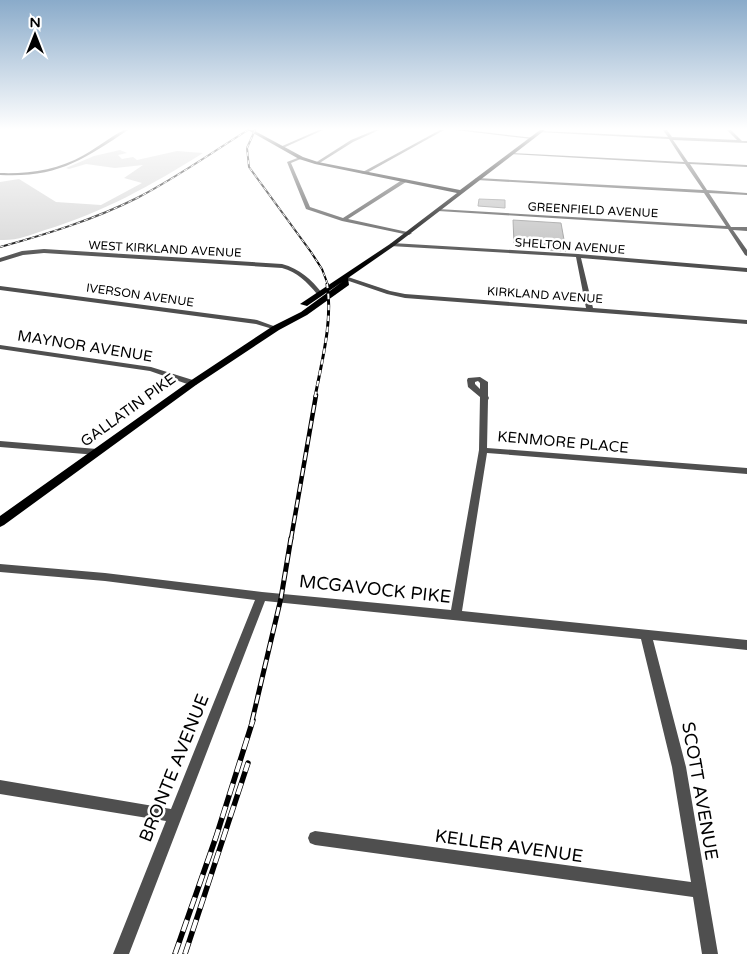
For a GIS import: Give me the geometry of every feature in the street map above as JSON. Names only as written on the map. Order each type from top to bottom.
[{"type":"main road","points":[[366,175],[461,192]]},
{"type":"main road","name":"GALLATIN PIKE","points":[[276,328],[280,321],[392,245],[483,175]]},
{"type":"main road","name":"GALLATIN PIKE","points":[[0,522],[193,383],[276,328],[290,323],[328,297],[346,283],[344,278]]},
{"type":"street","points":[[295,175],[308,208],[344,220],[409,232]]},
{"type":"street","points":[[695,175],[747,254]]},
{"type":"street","points":[[477,179],[747,194]]},
{"type":"street","points":[[344,220],[404,181]]},
{"type":"street","name":"GREENFIELD AVENUE","points":[[438,210],[747,229]]},
{"type":"street","name":"SHELTON AVENUE","points":[[392,245],[578,256],[747,270]]},
{"type":"street","name":"WEST KIRKLAND AVENUE","points":[[0,260],[22,253],[44,252],[282,266],[306,276],[319,293]]},
{"type":"street","points":[[578,256],[590,310]]},
{"type":"street","name":"KIRKLAND AVENUE","points":[[344,278],[389,293],[405,296],[747,322]]},
{"type":"street","name":"IVERSON AVENUE","points":[[0,288],[257,322],[276,328]]},
{"type":"street","name":"MAYNOR AVENUE","points":[[0,347],[151,369],[193,383]]},
{"type":"street","points":[[483,450],[485,398]]},
{"type":"street","points":[[0,444],[97,452]]},
{"type":"street","name":"KENMORE PLACE","points":[[456,615],[483,450],[747,471]]},
{"type":"street","name":"MCGAVOCK PIKE","points":[[0,568],[105,577],[262,596],[747,645]]},
{"type":"street","name":"BRONTE AVENUE","points":[[121,954],[262,596]]},
{"type":"street","name":"SCOTT AVENUE","points":[[646,636],[679,767],[710,954]]},
{"type":"street","points":[[0,787],[175,816]]},
{"type":"street","name":"KELLER AVENUE","points":[[315,838],[698,890]]},
{"type":"shaded area","points":[[129,175],[167,175],[107,207],[87,215],[23,237],[12,240],[0,240],[0,182],[19,179],[56,202],[101,205],[142,183],[124,178]]},
{"type":"building","points":[[479,199],[505,200],[505,208],[478,206]]},
{"type":"building","points":[[513,220],[561,223],[566,251],[550,250],[549,245],[514,243]]},
{"type":"railway","points":[[0,247],[70,226],[104,213],[137,198],[178,175]]},
{"type":"railway","points":[[254,175],[311,252],[322,269],[328,285]]},
{"type":"railway","points":[[315,397],[328,326],[327,284]]},
{"type":"railway","points":[[291,539],[316,395]]},
{"type":"railway","points":[[252,721],[281,598],[291,538]]},
{"type":"railway","points":[[175,954],[216,837],[253,720]]},
{"type":"railway","points":[[185,954],[248,763]]}]
